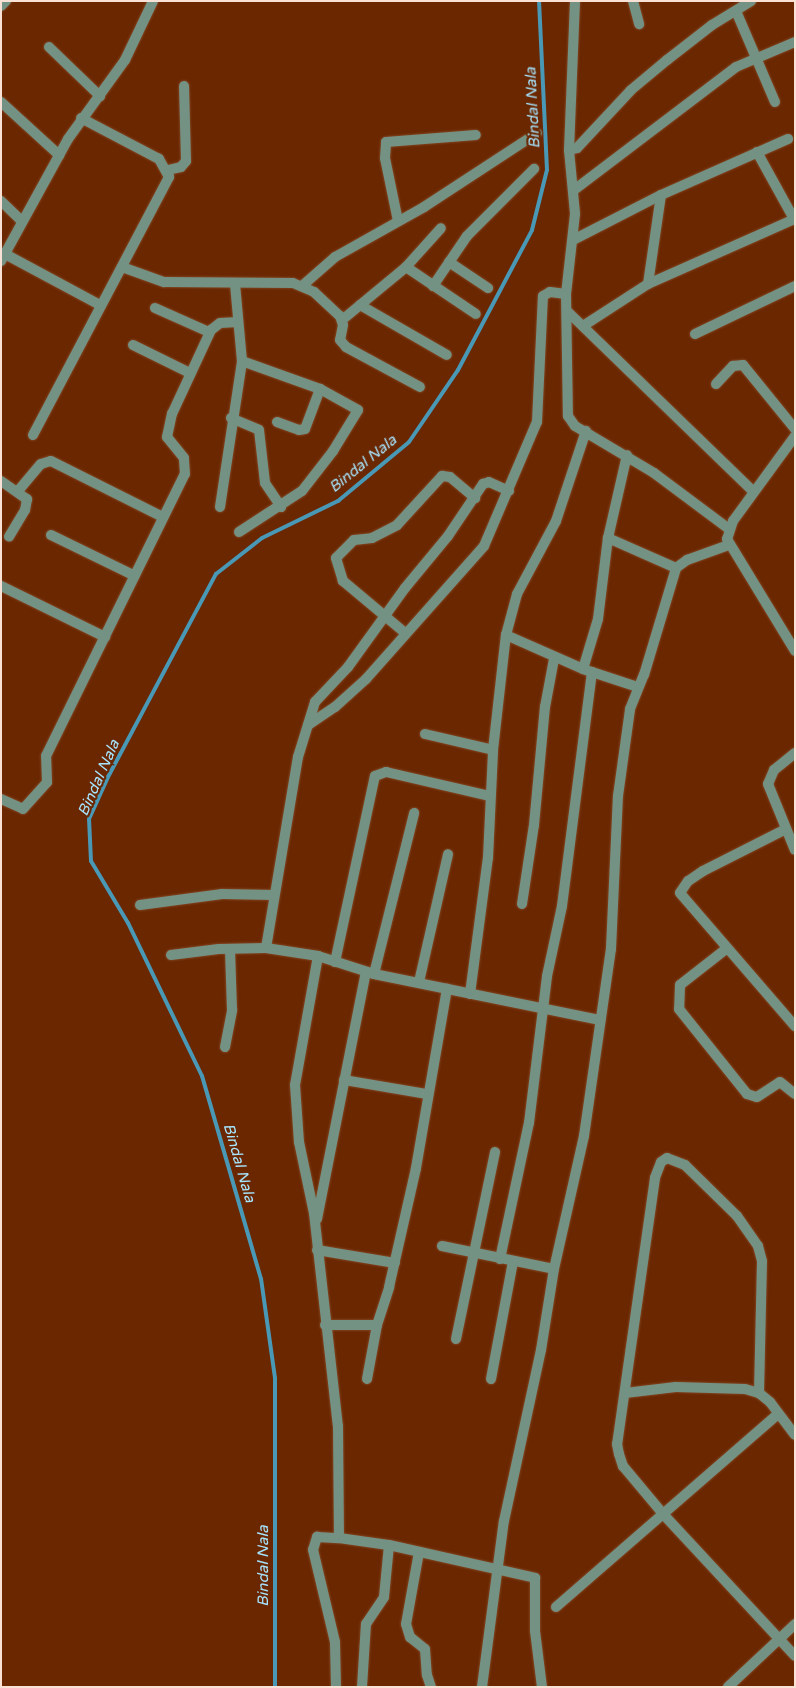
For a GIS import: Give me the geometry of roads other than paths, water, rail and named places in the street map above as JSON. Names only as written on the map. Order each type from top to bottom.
[{"type":"street","points":[[1,6],[6,1]]},
{"type":"street","points":[[100,305],[3,258],[58,155],[81,118],[100,96],[125,60],[153,1]]},
{"type":"street","points":[[633,1],[639,24]]},
{"type":"street","points":[[569,150],[577,148],[631,90],[667,60],[751,1]]},
{"type":"street","points":[[577,2],[569,150],[574,190],[573,240],[566,294],[567,410],[571,422],[626,455],[729,529]]},
{"type":"street","points":[[736,11],[758,57],[776,102]]},
{"type":"street","points":[[574,190],[728,73],[758,57],[795,42]]},
{"type":"street","points":[[49,47],[100,96]]},
{"type":"street","points":[[168,170],[181,168],[186,161],[184,86]]},
{"type":"street","points":[[1,102],[58,155]]},
{"type":"street","points":[[33,435],[100,305],[167,184],[168,170],[159,159],[81,118]]},
{"type":"street","points":[[302,286],[336,257],[398,222],[537,134]]},
{"type":"street","points":[[398,222],[385,158],[386,142],[476,135]]},
{"type":"street","points":[[573,240],[661,195],[788,139]]},
{"type":"street","points":[[583,326],[648,284],[794,219],[757,152]]},
{"type":"street","points":[[433,286],[467,236],[534,169]]},
{"type":"street","points":[[648,284],[661,195]]},
{"type":"street","points":[[1,201],[22,221]]},
{"type":"street","points":[[420,387],[346,347],[340,340],[342,320],[406,267],[441,228]]},
{"type":"street","points":[[449,262],[488,288]]},
{"type":"street","points":[[122,267],[156,281],[234,284],[272,280],[302,286],[330,306],[342,320]]},
{"type":"street","points":[[406,267],[476,314]]},
{"type":"street","points":[[220,507],[231,418],[242,361],[234,284]]},
{"type":"street","points":[[695,334],[795,286]]},
{"type":"street","points":[[308,725],[335,708],[366,679],[404,632],[478,555],[530,445],[539,414],[543,296],[550,292],[566,294]]},
{"type":"street","points":[[360,305],[447,355]]},
{"type":"street","points":[[155,308],[209,332]]},
{"type":"street","points":[[567,311],[754,492]]},
{"type":"street","points":[[1,798],[23,809],[47,782],[46,756],[185,474],[184,458],[168,437],[172,414],[209,332],[220,323],[238,322]]},
{"type":"street","points":[[133,345],[190,373]]},
{"type":"street","points":[[239,532],[281,506],[302,490],[358,413],[357,408],[320,389],[242,361]]},
{"type":"street","points":[[716,384],[733,366],[743,365],[795,429]]},
{"type":"street","points":[[277,422],[299,430],[305,429],[320,389]]},
{"type":"street","points":[[231,418],[259,430],[265,483],[281,506]]},
{"type":"street","points":[[470,994],[488,858],[492,750],[506,635],[516,594],[556,521],[586,431]]},
{"type":"street","points":[[795,436],[729,529],[729,545],[795,651]]},
{"type":"street","points":[[500,1259],[530,1123],[544,1008],[562,906],[588,670],[598,618],[608,538],[626,455]]},
{"type":"street","points":[[18,491],[41,464],[51,461],[163,516]]},
{"type":"street","points":[[404,632],[343,582],[336,558],[338,553],[354,540],[372,538],[397,525],[442,476],[450,477],[475,498]]},
{"type":"street","points":[[1,481],[18,491],[27,500],[9,537]]},
{"type":"street","points":[[266,948],[298,757],[315,702],[337,681],[475,498],[485,482],[509,491]]},
{"type":"street","points":[[51,536],[135,576]]},
{"type":"street","points":[[608,538],[676,568]]},
{"type":"street","points":[[482,1687],[495,1569],[541,1350],[554,1269],[584,1136],[611,949],[623,744],[638,686],[676,568],[693,557],[729,545]]},
{"type":"street","points":[[1,586],[105,637]]},
{"type":"street","points":[[506,635],[554,659],[638,686]]},
{"type":"street","points":[[522,904],[534,825],[543,724],[554,659]]},
{"type":"street","points":[[425,734],[492,750]]},
{"type":"street","points":[[795,753],[774,770],[768,784],[795,850]]},
{"type":"street","points":[[334,962],[375,776],[386,772],[398,774],[490,796]]},
{"type":"street","points":[[315,1227],[344,1080],[370,973],[414,812]]},
{"type":"street","points":[[786,829],[703,871],[682,888],[682,899],[795,1026]]},
{"type":"street","points":[[419,982],[448,854]]},
{"type":"street","points":[[140,905],[222,894],[274,895]]},
{"type":"street","points":[[171,955],[230,949],[266,948],[318,956],[370,973],[600,1020]]},
{"type":"street","points":[[225,1047],[232,1010],[230,949]]},
{"type":"street","points":[[726,949],[680,985],[679,1009],[747,1094],[756,1097],[780,1082],[795,1094]]},
{"type":"street","points":[[318,956],[295,1080],[299,1142],[315,1227],[338,1426],[340,1538]]},
{"type":"street","points":[[367,1379],[377,1325],[395,1263],[448,990]]},
{"type":"street","points":[[344,1080],[427,1094]]},
{"type":"street","points":[[456,1339],[495,1152]]},
{"type":"street","points":[[758,1393],[762,1261],[758,1246],[737,1216],[685,1165],[667,1158],[656,1170],[618,1454],[622,1466],[664,1515],[795,1656]]},
{"type":"street","points":[[442,1246],[554,1269]]},
{"type":"street","points":[[317,1250],[395,1263]]},
{"type":"street","points":[[491,1379],[513,1262]]},
{"type":"street","points":[[325,1324],[377,1325]]},
{"type":"street","points":[[625,1393],[676,1387],[744,1389],[758,1393],[795,1435]]},
{"type":"street","points":[[556,1607],[778,1414]]},
{"type":"street","points":[[336,1687],[335,1642],[313,1550],[318,1537],[389,1545],[535,1578],[535,1630],[542,1687]]},
{"type":"street","points":[[362,1687],[366,1624],[384,1597],[389,1545]]},
{"type":"street","points":[[419,1552],[406,1624],[410,1637],[425,1649],[426,1675],[431,1687]]},
{"type":"street","points":[[728,1687],[795,1624]]},
{"type":"waterway","name":"Bindal Nala","points":[[275,1687],[275,1378],[261,1279],[202,1076],[128,923],[91,861],[89,819],[108,777],[216,574],[262,538],[338,501],[409,442],[458,370],[532,230],[547,170],[539,1]]}]
